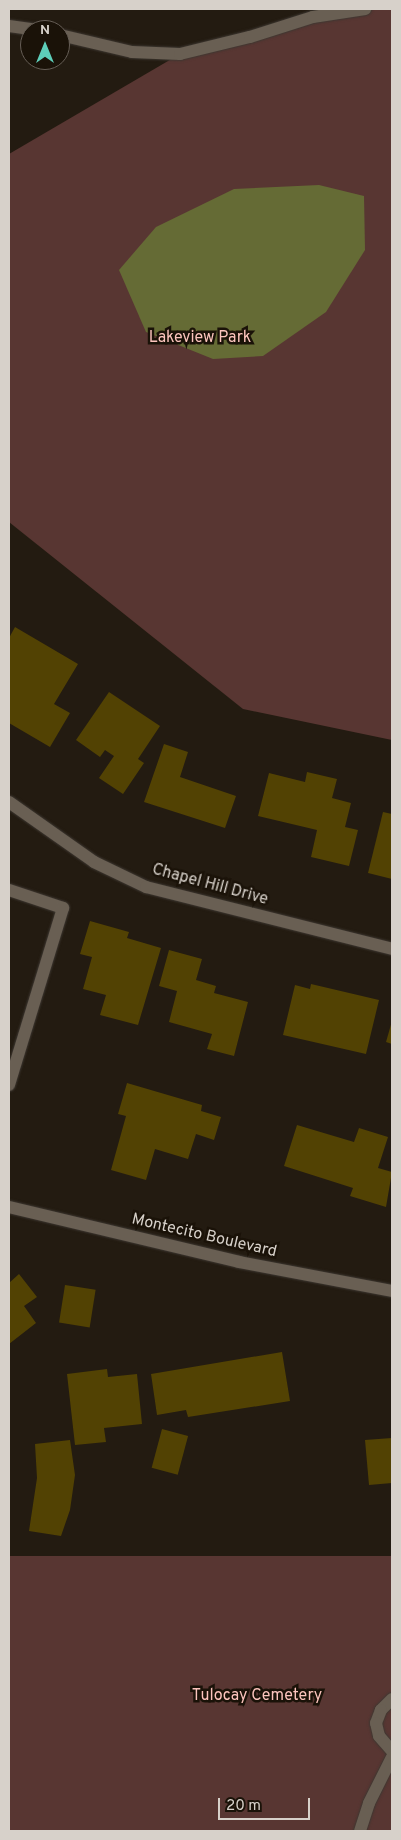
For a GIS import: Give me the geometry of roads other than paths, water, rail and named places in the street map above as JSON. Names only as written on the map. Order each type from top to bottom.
[{"type":"street","points":[[70,38],[132,52],[180,54],[241,40],[313,17],[365,9]]},
{"type":"street","name":"Chapel Hill Drive","points":[[9,802],[94,862],[146,887],[392,949]]},
{"type":"street","points":[[9,890],[63,908],[9,1085]]},
{"type":"street","name":"Montecito Boulevard","points":[[9,1207],[239,1262],[392,1291]]},
{"type":"street","points":[[392,1699],[381,1710],[376,1723],[379,1736],[392,1751]]},
{"type":"street","points":[[360,1831],[369,1803],[392,1757]]},
{"type":"park label","name":"Lakeview Park","points":[[200,338]]},
{"type":"park label","name":"Tulocay Cemetery","points":[[257,1696]]}]
